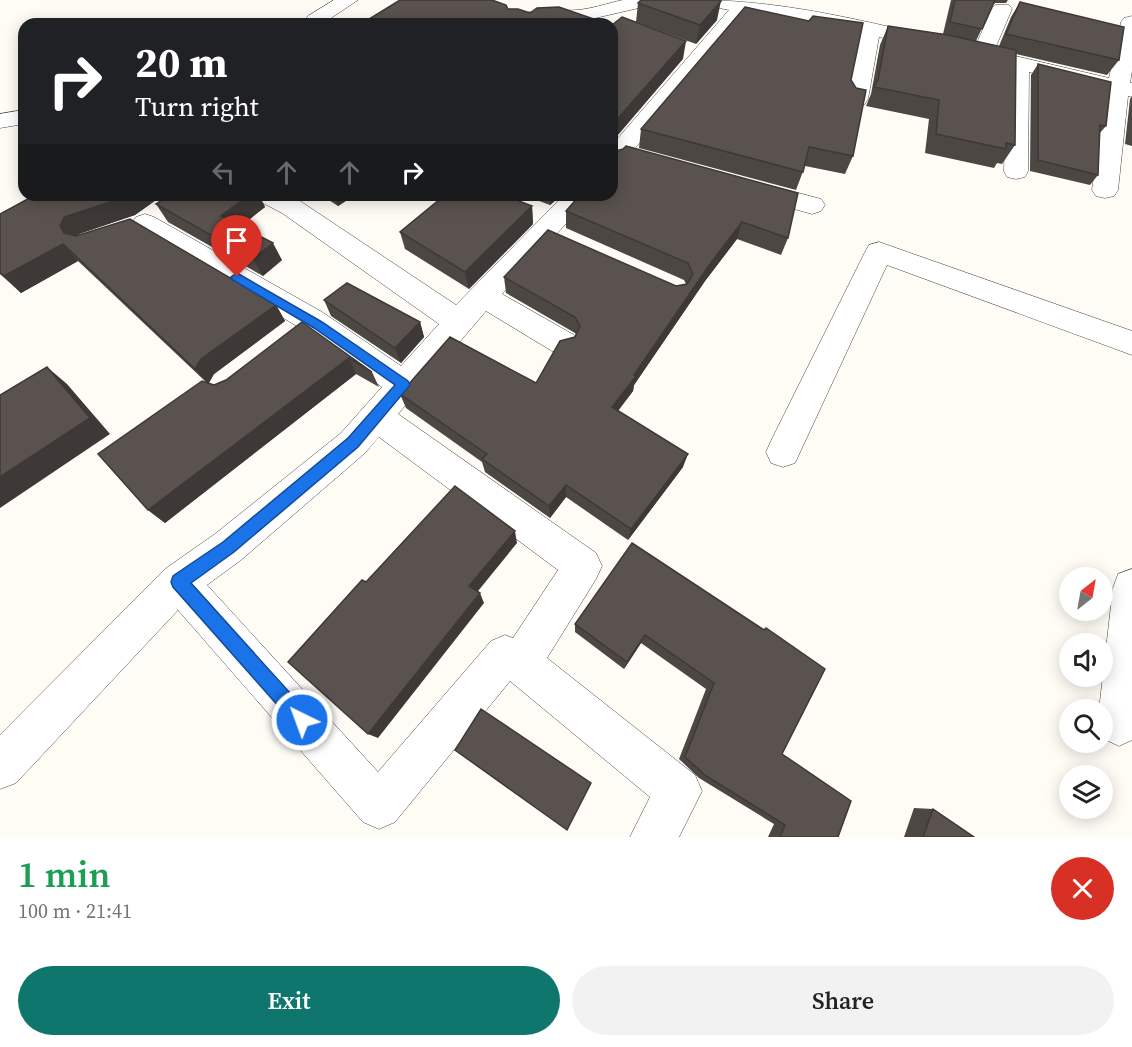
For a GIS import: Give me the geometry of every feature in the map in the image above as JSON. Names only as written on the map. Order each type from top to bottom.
[{"type":"street","points":[[318,18],[348,0]]},
{"type":"street","points":[[530,18],[578,16],[649,0]]},
{"type":"street","points":[[707,0],[871,28],[1125,88]]},
{"type":"street","points":[[624,157],[701,56],[743,6]]},
{"type":"street","points":[[604,9],[612,18]]},
{"type":"street","points":[[982,55],[1002,9]]},
{"type":"street","points":[[1105,190],[1125,88],[1127,11]]},
{"type":"street","points":[[618,24],[627,28]]},
{"type":"street","points":[[856,99],[871,28]]},
{"type":"street","points":[[680,48],[701,56]]},
{"type":"street","points":[[1016,171],[1018,63]]},
{"type":"street","points":[[0,121],[18,118]]},
{"type":"street","points":[[732,183],[812,205]]},
{"type":"street","points":[[291,201],[458,322]]},
{"type":"street","points":[[0,767],[179,582],[228,547],[353,442],[458,322],[573,201]]},
{"type":"street","points":[[169,206],[134,227],[311,320],[404,385]]},
{"type":"street","points":[[783,452],[879,252],[1132,343]]},
{"type":"street","points":[[483,296],[563,343]]},
{"type":"street","points":[[282,342],[311,320]]},
{"type":"street","points":[[376,416],[583,566],[519,663]]},
{"type":"street","points":[[179,582],[379,806],[505,655],[519,663],[679,791],[653,837]]},
{"type":"street","points":[[1119,724],[1132,588]]},
{"type":"building","points":[[400,0],[492,0],[506,5],[508,9],[530,13],[537,8],[559,7],[591,18],[371,18]]},
{"type":"building","points":[[641,0],[721,1],[700,25],[638,3]]},
{"type":"building","points":[[955,0],[995,0],[982,29],[950,22]]},
{"type":"building","points":[[1020,2],[1124,27],[1119,60],[1006,34]]},
{"type":"building","points":[[745,7],[809,21],[813,16],[863,23],[851,80],[856,88],[866,90],[853,156],[809,147],[803,172],[641,129]]},
{"type":"building","points":[[622,17],[686,41],[618,118],[618,20]]},
{"type":"building","points":[[888,26],[948,35],[1016,50],[1015,145],[1006,143],[1006,149],[936,134],[939,100],[874,87],[878,80]]},
{"type":"building","points":[[1038,64],[1111,82],[1106,126],[1100,125],[1098,175],[1038,160]]},
{"type":"building","points":[[626,146],[798,193],[788,238],[742,222],[710,264],[634,375],[636,376],[612,407],[688,454],[631,529],[566,485],[549,506],[482,459],[487,454],[400,394],[450,337],[536,383],[560,341],[575,337],[580,326],[575,317],[504,277],[548,230],[676,286],[687,284],[693,274],[688,263],[566,211],[575,201],[618,201],[618,150]]},
{"type":"building","points":[[24,201],[113,201],[64,217],[60,226],[64,233],[76,236],[130,219],[276,305],[201,359],[195,369],[63,244],[4,276],[0,273],[0,214]]},
{"type":"building","points":[[161,201],[241,201],[221,216],[273,243],[253,259],[156,204]]},
{"type":"building","points":[[438,201],[519,201],[532,206],[465,272],[400,232]]},
{"type":"building","points":[[347,283],[420,322],[395,348],[324,300]]},
{"type":"building","points":[[302,322],[372,372],[349,358],[148,510],[98,454],[202,381],[214,385],[226,380]]},
{"type":"building","points":[[47,367],[90,418],[0,477],[0,395]]},
{"type":"building","points":[[455,486],[515,531],[469,586],[480,593],[368,734],[288,662],[362,580],[366,582]]},
{"type":"building","points":[[632,543],[764,630],[766,628],[825,669],[782,754],[851,801],[838,837],[780,837],[785,825],[706,776],[685,757],[714,683],[645,635],[627,662],[575,624]]},
{"type":"building","points":[[481,709],[591,783],[567,830],[455,750]]},
{"type":"building","points":[[933,809],[974,837],[923,837]]},
{"type":"route","points":[[237,277],[318,325],[404,385],[353,442],[228,547],[179,582],[302,720]]}]
